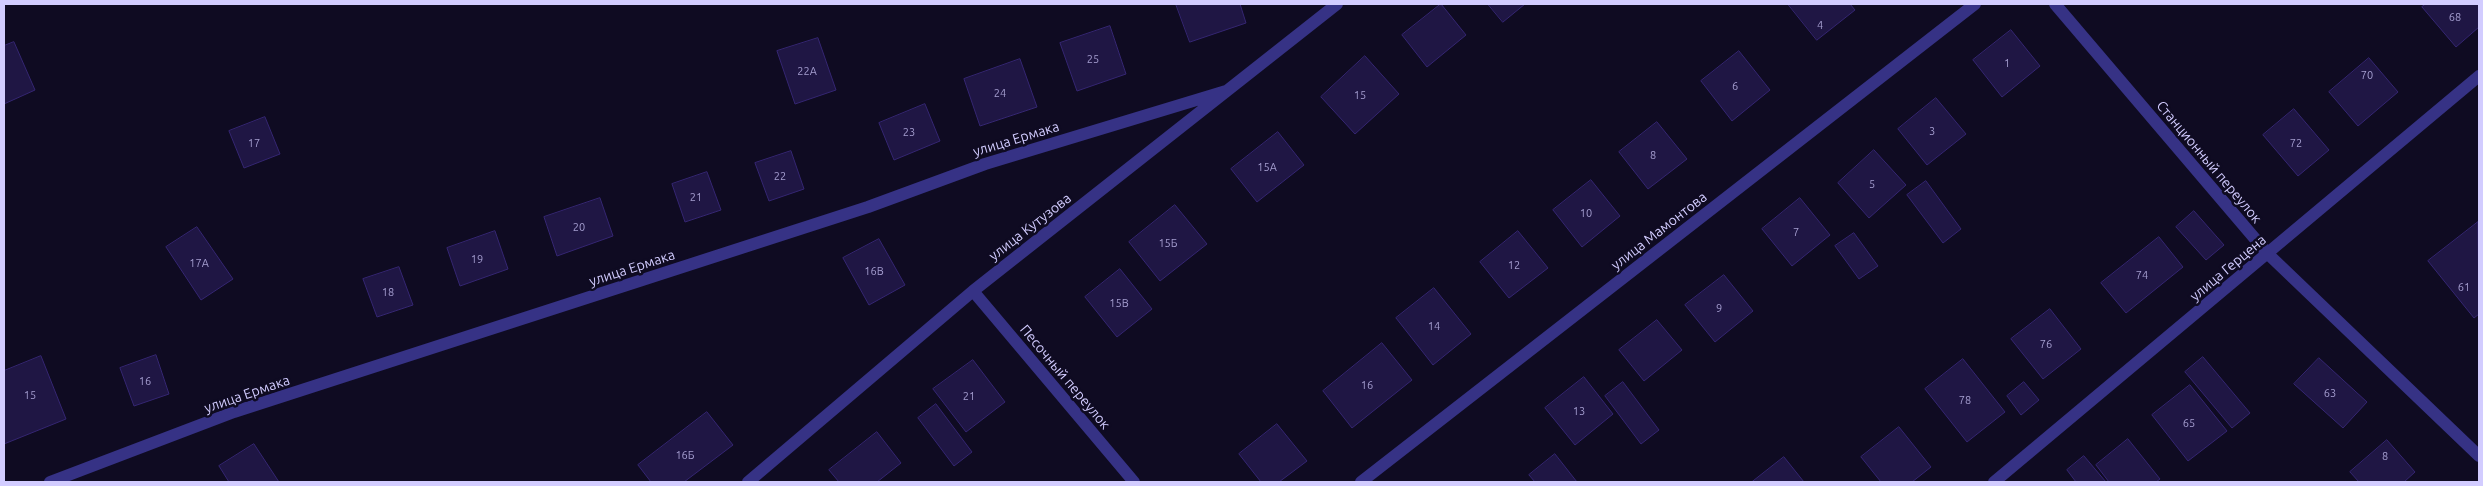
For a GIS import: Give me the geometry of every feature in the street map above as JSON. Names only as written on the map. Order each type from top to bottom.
[{"type":"street","name":"улица Кутузова","points":[[748,482],[972,291],[1337,4]]},
{"type":"street","name":"улица Мамонтова","points":[[1361,482],[1975,4]]},
{"type":"street","name":"Станционный переулок","points":[[2054,4],[2268,254],[2479,456]]},
{"type":"street","name":"улица Герцена","points":[[1994,482],[2479,76]]},
{"type":"street","name":"улица Ермака","points":[[50,482],[243,409],[868,207],[984,164],[1226,91]]},
{"type":"street","name":"Песочный переулок","points":[[972,291],[1134,482]]},
{"type":"building","points":[[1176,4],[1240,4],[1246,23],[1190,42]]},
{"type":"building","points":[[1441,4],[1466,35],[1427,67],[1402,35]]},
{"type":"building","points":[[1488,4],[1525,4],[1503,22]]},
{"type":"building","points":[[1788,4],[1850,4],[1855,10],[1817,40]]},
{"type":"building","points":[[2426,4],[2479,4],[2479,27],[2456,47],[2422,7]]},
{"type":"building","points":[[1110,26],[1126,74],[1077,91],[1060,43]]},
{"type":"building","points":[[2011,30],[2040,66],[2002,97],[1973,60]]},
{"type":"building","points":[[818,38],[836,90],[795,104],[777,51]]},
{"type":"building","points":[[14,42],[35,90],[4,104],[4,46]]},
{"type":"building","points":[[1739,51],[1770,90],[1732,121],[1701,81]]},
{"type":"building","points":[[1365,56],[1399,94],[1355,134],[1321,97]]},
{"type":"building","points":[[2369,58],[2398,92],[2358,126],[2329,92]]},
{"type":"building","points":[[1020,59],[1037,107],[980,126],[964,79]]},
{"type":"building","points":[[1936,98],[1966,134],[1927,165],[1898,129]]},
{"type":"building","points":[[925,104],[940,141],[894,160],[879,123]]},
{"type":"building","points":[[2294,109],[2329,150],[2298,176],[2263,135]]},
{"type":"building","points":[[265,117],[280,154],[244,168],[229,131]]},
{"type":"building","points":[[1657,122],[1687,159],[1648,189],[1619,152]]},
{"type":"building","points":[[1278,132],[1304,165],[1257,202],[1231,169]]},
{"type":"building","points":[[1874,150],[1906,185],[1869,218],[1838,183]]},
{"type":"building","points":[[791,151],[804,189],[769,201],[755,163]]},
{"type":"building","points":[[707,172],[721,210],[685,222],[672,184]]},
{"type":"building","points":[[1591,180],[1620,216],[1582,247],[1553,210]]},
{"type":"building","points":[[1926,181],[1961,229],[1943,243],[1907,195]]},
{"type":"building","points":[[600,198],[613,236],[557,256],[544,217]]},
{"type":"building","points":[[1800,198],[1830,235],[1792,266],[1762,229]]},
{"type":"building","points":[[1175,205],[1207,244],[1160,281],[1129,242]]},
{"type":"building","points":[[2194,211],[2224,245],[2206,260],[2176,227]]},
{"type":"building","points":[[2478,222],[2479,314],[2474,318],[2428,261]]},
{"type":"building","points":[[197,227],[233,279],[201,300],[166,247]]},
{"type":"building","points":[[495,231],[508,269],[460,286],[447,248]]},
{"type":"building","points":[[1518,231],[1548,268],[1509,298],[1480,262]]},
{"type":"building","points":[[1854,233],[1878,266],[1859,279],[1835,246]]},
{"type":"building","points":[[2159,237],[2183,267],[2126,313],[2101,283]]},
{"type":"building","points":[[879,239],[905,285],[869,305],[843,258]]},
{"type":"building","points":[[399,267],[413,305],[377,317],[363,279]]},
{"type":"building","points":[[1120,269],[1152,309],[1117,337],[1085,297]]},
{"type":"building","points":[[1724,275],[1753,311],[1715,342],[1685,305]]},
{"type":"building","points":[[1434,288],[1471,334],[1433,365],[1396,318]]},
{"type":"building","points":[[2050,309],[2081,349],[2043,379],[2011,339]]},
{"type":"building","points":[[1657,320],[1682,350],[1644,381],[1619,350]]},
{"type":"building","points":[[1382,343],[1412,380],[1352,428],[1323,391]]},
{"type":"building","points":[[156,355],[169,394],[134,406],[120,368]]},
{"type":"building","points":[[41,356],[66,419],[4,444],[4,371]]},
{"type":"building","points":[[2203,357],[2250,413],[2232,428],[2185,372]]},
{"type":"building","points":[[2319,358],[2367,402],[2343,428],[2294,384]]},
{"type":"building","points":[[1963,359],[2005,412],[1967,442],[1925,389]]},
{"type":"building","points":[[973,360],[1005,402],[966,432],[933,389]]},
{"type":"building","points":[[1584,377],[1613,414],[1575,445],[1545,408]]},
{"type":"building","points":[[1623,382],[1659,430],[1641,444],[1605,396]]},
{"type":"building","points":[[2024,382],[2039,400],[2021,415],[2007,396]]},
{"type":"building","points":[[2190,385],[2227,431],[2188,461],[2152,415]]},
{"type":"building","points":[[936,404],[972,452],[954,466],[918,418]]},
{"type":"building","points":[[707,412],[733,445],[684,482],[651,482],[638,465]]},
{"type":"building","points":[[1277,424],[1307,461],[1279,482],[1261,482],[1239,454]]},
{"type":"building","points":[[1899,427],[1931,467],[1912,482],[1881,482],[1861,457]]},
{"type":"building","points":[[877,432],[901,463],[877,482],[839,482],[829,470]]},
{"type":"building","points":[[2128,439],[2160,479],[2156,482],[2109,482],[2096,465]]},
{"type":"building","points":[[2387,440],[2415,472],[2404,482],[2359,482],[2350,472]]},
{"type":"building","points":[[254,444],[279,482],[229,482],[219,466]]},
{"type":"building","points":[[1555,454],[1577,482],[1535,482],[1529,475]]},
{"type":"building","points":[[2084,456],[2106,482],[2076,482],[2067,470]]},
{"type":"building","points":[[1784,457],[1804,482],[1752,482]]}]
